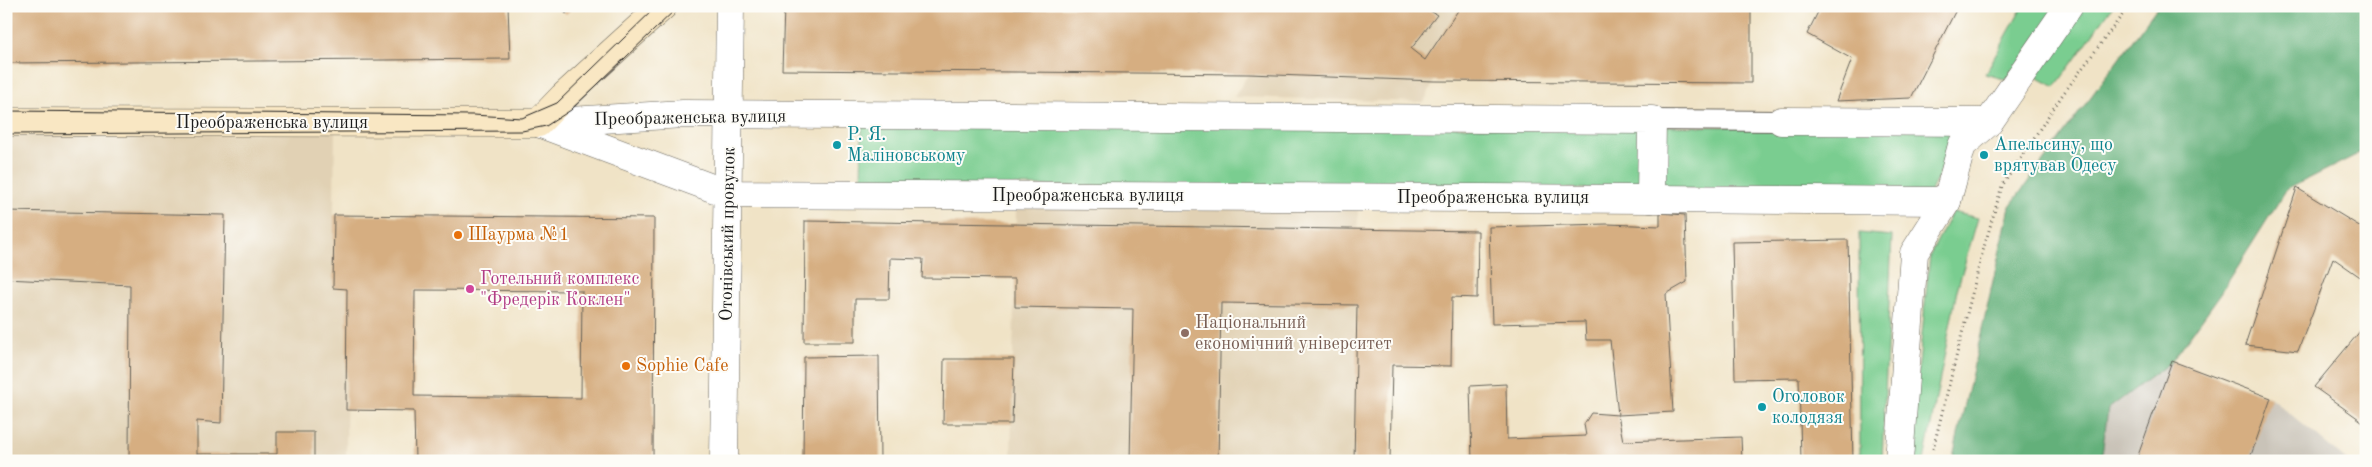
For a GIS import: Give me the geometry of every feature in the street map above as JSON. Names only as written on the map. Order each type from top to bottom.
[{"type":"main road","points":[[538,123],[563,97],[663,6]]},
{"type":"main road","name":"Преображенська вулиця","points":[[6,122],[538,123]]},
{"type":"street","name":"Отонівський провулок","points":[[724,461],[730,6]]},
{"type":"street","points":[[1899,461],[1914,253],[1947,201],[1962,145],[1989,122],[2070,6]]},
{"type":"street","name":"Преображенська вулиця","points":[[538,123],[683,114],[1652,120]]},
{"type":"street","points":[[1651,199],[1652,120]]},
{"type":"street","name":"Преображенська вулиця","points":[[1781,121],[1989,122]]},
{"type":"street","name":"Преображенська вулиця","points":[[538,123],[728,194],[1947,201]]},
{"type":"lane","name":"Преображенська вулиця","points":[[1652,120],[1781,121]]},
{"type":"path","points":[[1932,451],[1982,254],[2002,186],[2063,94],[2129,6]]},
{"type":"shaded area","points":[[1291,6],[1461,6],[1425,60],[1434,81],[1424,102],[1234,97]]},
{"type":"shaded area","points":[[6,127],[335,127],[333,288],[347,289],[346,461],[6,461]]},
{"type":"shaded area","name":"Національний економічний університет","points":[[1358,204],[1354,461],[1011,461],[1016,208]]},
{"type":"shaded area","points":[[2172,361],[2271,398],[2347,461],[2101,461],[2108,409]]},
{"type":"green space","points":[[2023,6],[2058,6],[2008,80],[1985,74]]},
{"type":"green space","points":[[2080,6],[2113,6],[2055,87],[2033,75]]},
{"type":"green space","points":[[2158,6],[2366,6],[2366,150],[2286,190],[2221,293],[2172,361],[2108,409],[2101,461],[1952,461],[2010,206]]},
{"type":"green space","points":[[862,122],[1644,128],[1643,189],[861,185]]},
{"type":"green space","points":[[1659,126],[1961,129],[1929,195],[1658,188]]},
{"type":"green space","points":[[1952,212],[1978,218],[1957,290],[1924,461],[1909,461],[1930,255]]},
{"type":"green space","points":[[1859,233],[1892,236],[1882,461],[1860,461]]},
{"type":"building","points":[[6,6],[508,6],[510,59],[6,63]]},
{"type":"building","points":[[558,6],[574,6],[566,14]]},
{"type":"building","points":[[784,6],[971,6],[970,9],[1192,6],[1200,13],[1206,6],[1422,6],[1437,15],[1411,49],[1425,60],[1461,6],[1751,6],[1751,83],[1434,81],[1249,74],[782,70]]},
{"type":"building","points":[[1821,6],[1958,6],[1911,98],[1836,101],[1852,59],[1807,34]]},
{"type":"building","points":[[2297,188],[2366,230],[2366,281],[2333,258],[2298,351],[2245,345]]},
{"type":"building","points":[[6,211],[225,215],[221,423],[197,421],[197,454],[277,454],[277,432],[314,432],[314,461],[129,461],[130,285],[6,279]]},
{"type":"building","points":[[1660,213],[1685,215],[1687,282],[1666,294],[1673,412],[1618,415],[1610,340],[1586,340],[1585,322],[1492,324],[1489,227],[1607,224],[1660,226]]},
{"type":"building","points":[[334,215],[654,218],[653,461],[415,461],[414,411],[346,410],[347,289],[333,288]],"holes":[[[415,290],[582,291],[581,398],[414,396]]]},
{"type":"building","points":[[805,221],[1478,231],[1477,298],[1452,297],[1451,366],[1392,365],[1390,461],[1354,461],[1357,305],[1221,303],[1218,461],[1130,461],[1133,309],[1015,307],[1015,279],[922,278],[923,259],[890,258],[889,299],[855,299],[855,342],[804,342]]},
{"type":"building","points":[[1848,240],[1853,461],[1801,461],[1799,378],[1735,379],[1732,242]]},
{"type":"building","points":[[2366,324],[2366,424],[2314,387]]},
{"type":"building","points":[[879,356],[880,461],[803,461],[804,357]]},
{"type":"building","points":[[944,359],[1014,359],[1012,424],[943,424]]},
{"type":"building","points":[[2172,361],[2271,398],[2249,461],[2136,461]]},
{"type":"building","points":[[1506,384],[1507,439],[1586,436],[1584,424],[1591,413],[1618,415],[1623,441],[1741,437],[1742,461],[1472,461],[1470,386]]},
{"type":"tram line","points":[[6,111],[473,115],[522,118],[557,103],[657,6]]},
{"type":"tram line","points":[[6,134],[522,131],[546,126],[571,110],[679,6]]},
{"type":"place","name":"Р. Я. Маліновському","points":[[837,145]]},
{"type":"place","name":"Апельсину, що врятував Одесу","points":[[1984,155]]},
{"type":"place","name":"Шаурма №1","points":[[458,235]]},
{"type":"place","name":"Готельний комплекс \"Фредерік Коклен\"","points":[[470,289]]},
{"type":"place","name":"Національний економічний університет","points":[[1185,333]]},
{"type":"place","name":"Sophie Cafe","points":[[626,366]]},
{"type":"place","name":"Оголовок колодязя","points":[[1762,407]]}]
